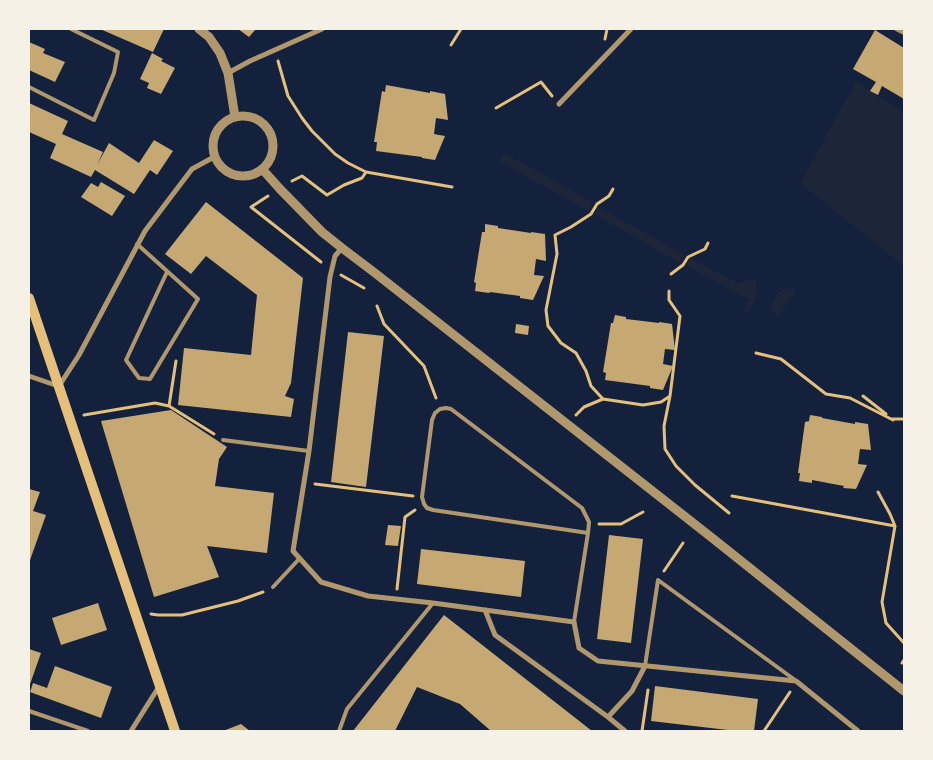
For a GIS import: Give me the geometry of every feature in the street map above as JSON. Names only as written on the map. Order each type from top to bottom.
[{"type":"main road","points":[[29,298],[175,731]]},
{"type":"street","points":[[198,29],[209,37],[220,53],[228,73],[235,117]]},
{"type":"street","points":[[228,73],[275,49],[322,29]]},
{"type":"street","points":[[559,104],[631,29]]},
{"type":"street","points":[[246,116],[256,118],[270,132],[274,142],[270,162],[263,170],[248,177],[238,177],[228,173],[214,157],[213,144],[216,132],[224,122],[235,117],[246,116]]},
{"type":"street","points":[[29,376],[59,386],[79,355],[137,244],[150,223],[192,169],[214,157]]},
{"type":"street","points":[[263,170],[322,232],[719,543],[904,692]]},
{"type":"street","points":[[342,248],[335,256],[331,269],[309,451],[293,551],[321,582],[368,596],[574,622],[579,648],[598,661],[796,681],[858,731]]},
{"type":"street","points":[[485,610],[495,635],[625,731]]},
{"type":"street","points":[[608,717],[632,691],[648,666]]},
{"type":"street","points":[[131,731],[160,685]]},
{"type":"lane","points":[[29,87],[94,120],[114,73],[118,52],[70,29]]},
{"type":"lane","points":[[896,29],[904,33]]},
{"type":"lane","points":[[137,244],[198,299],[150,379],[139,378],[126,360],[167,272]]},
{"type":"lane","points":[[574,622],[588,533],[589,524],[582,508],[451,408],[440,409],[435,413],[432,420],[422,497],[427,508],[588,533]]},
{"type":"lane","points":[[223,440],[309,451]]},
{"type":"lane","points":[[273,587],[300,558]]},
{"type":"lane","points":[[648,666],[658,580],[796,681]]},
{"type":"lane","points":[[339,731],[348,709],[433,603]]},
{"type":"lane","points":[[29,711],[88,731]]},
{"type":"path","points":[[451,45],[461,29]]},
{"type":"path","points":[[275,49],[288,96],[312,131],[335,154],[366,172],[452,187]]},
{"type":"path","points":[[496,108],[541,82],[559,104]]},
{"type":"path","points":[[364,288],[331,269],[251,207],[302,176],[327,195],[344,185],[362,178],[366,172]]},
{"type":"path","points":[[603,399],[591,386],[586,371],[576,353],[561,343],[548,326],[546,310],[557,254],[555,235],[572,227],[591,214],[596,204],[609,196],[613,189]]},
{"type":"path","points":[[671,274],[683,265],[688,257],[705,249],[708,243]]},
{"type":"path","points":[[669,291],[669,300],[680,316],[670,396],[664,426],[665,450],[676,466],[729,513]]},
{"type":"path","points":[[377,306],[384,324],[424,366],[440,409]]},
{"type":"path","points":[[756,353],[781,359],[826,394],[850,398],[893,420],[904,419]]},
{"type":"path","points":[[169,406],[176,356]]},
{"type":"path","points":[[568,425],[584,407],[603,399],[643,405],[661,402],[670,396]]},
{"type":"path","points":[[863,396],[893,420]]},
{"type":"path","points":[[79,415],[154,403],[169,406],[223,440]]},
{"type":"path","points":[[304,482],[422,497]]},
{"type":"path","points":[[878,492],[895,526],[882,602],[886,623],[904,643]]},
{"type":"path","points":[[732,496],[895,526]]},
{"type":"path","points":[[396,599],[405,517],[424,504]]},
{"type":"path","points":[[589,524],[622,524],[643,512]]},
{"type":"path","points":[[658,580],[683,543]]},
{"type":"path","points":[[135,610],[158,616],[182,615],[238,601],[273,587]]},
{"type":"path","points":[[642,731],[648,666]]},
{"type":"path","points":[[764,731],[796,681]]},
{"type":"shaded area","points":[[856,82],[904,113],[904,266],[800,183]]},
{"type":"shaded area","points":[[504,153],[593,202],[588,211],[499,161]]},
{"type":"shaded area","points":[[599,207],[684,255],[680,263],[595,214]]},
{"type":"shaded area","points":[[690,258],[738,283],[754,278],[758,288],[753,306],[747,312],[741,313],[749,300],[687,266]]},
{"type":"shaded area","points":[[791,288],[796,291],[778,317],[773,313],[772,304],[778,293]]},
{"type":"building","points":[[100,29],[164,29],[153,52]]},
{"type":"building","points":[[238,29],[256,29],[249,37]]},
{"type":"building","points":[[875,30],[904,48],[904,99],[882,86],[878,95],[870,91],[876,82],[853,69]]},
{"type":"building","points":[[29,42],[45,49],[43,53],[65,62],[55,82],[29,70]]},
{"type":"building","points":[[152,53],[163,59],[161,61],[175,68],[161,94],[147,88],[149,83],[140,79]]},
{"type":"building","points":[[386,85],[445,94],[448,120],[436,118],[434,134],[445,136],[435,160],[376,151],[377,142],[374,142],[382,91],[385,92]]},
{"type":"building","points":[[29,103],[68,121],[62,134],[103,152],[97,165],[109,143],[139,163],[154,140],[173,151],[157,175],[150,170],[134,194],[95,170],[91,177],[50,158],[56,144],[29,132]]},
{"type":"building","points":[[101,182],[125,196],[112,216],[81,197],[91,183],[98,187]]},
{"type":"building","points":[[206,202],[303,278],[291,383],[285,396],[294,399],[291,417],[178,405],[184,348],[251,355],[257,295],[206,256],[191,274],[165,254]]},
{"type":"building","points":[[485,224],[498,226],[498,228],[545,234],[546,261],[536,259],[534,275],[544,276],[533,300],[520,298],[520,296],[475,291],[476,283],[474,282]]},
{"type":"building","points":[[615,315],[626,317],[626,319],[672,324],[675,350],[665,349],[663,364],[673,366],[663,390],[650,388],[650,386],[605,380],[606,373],[603,372],[611,323],[613,323]]},
{"type":"building","points":[[516,324],[529,326],[528,335],[515,333]]},
{"type":"building","points":[[348,332],[384,336],[366,487],[331,482]]},
{"type":"building","points":[[171,410],[227,447],[219,459],[215,486],[274,493],[267,553],[207,546],[219,577],[154,597],[101,421]]},
{"type":"building","points":[[810,415],[855,424],[855,422],[868,424],[871,450],[860,449],[858,464],[867,465],[856,489],[843,488],[844,486],[812,480],[812,483],[799,481],[800,473],[798,473],[805,422],[809,421]]},
{"type":"building","points":[[29,489],[40,492],[33,511],[46,515],[29,563]]},
{"type":"building","points":[[388,525],[401,526],[398,546],[385,545]]},
{"type":"building","points":[[609,535],[643,539],[631,643],[597,639]]},
{"type":"building","points":[[421,549],[525,561],[521,597],[417,584]]},
{"type":"building","points":[[98,603],[107,630],[61,645],[52,618]]},
{"type":"building","points":[[444,615],[592,731],[491,731],[460,704],[417,687],[395,731],[353,731]]},
{"type":"building","points":[[29,649],[41,653],[29,687]]},
{"type":"building","points":[[55,666],[112,687],[101,718],[30,692],[33,683],[47,688]]},
{"type":"building","points":[[655,686],[758,699],[754,731],[736,731],[651,721]]},
{"type":"building","points":[[241,724],[250,731],[223,731]]}]
